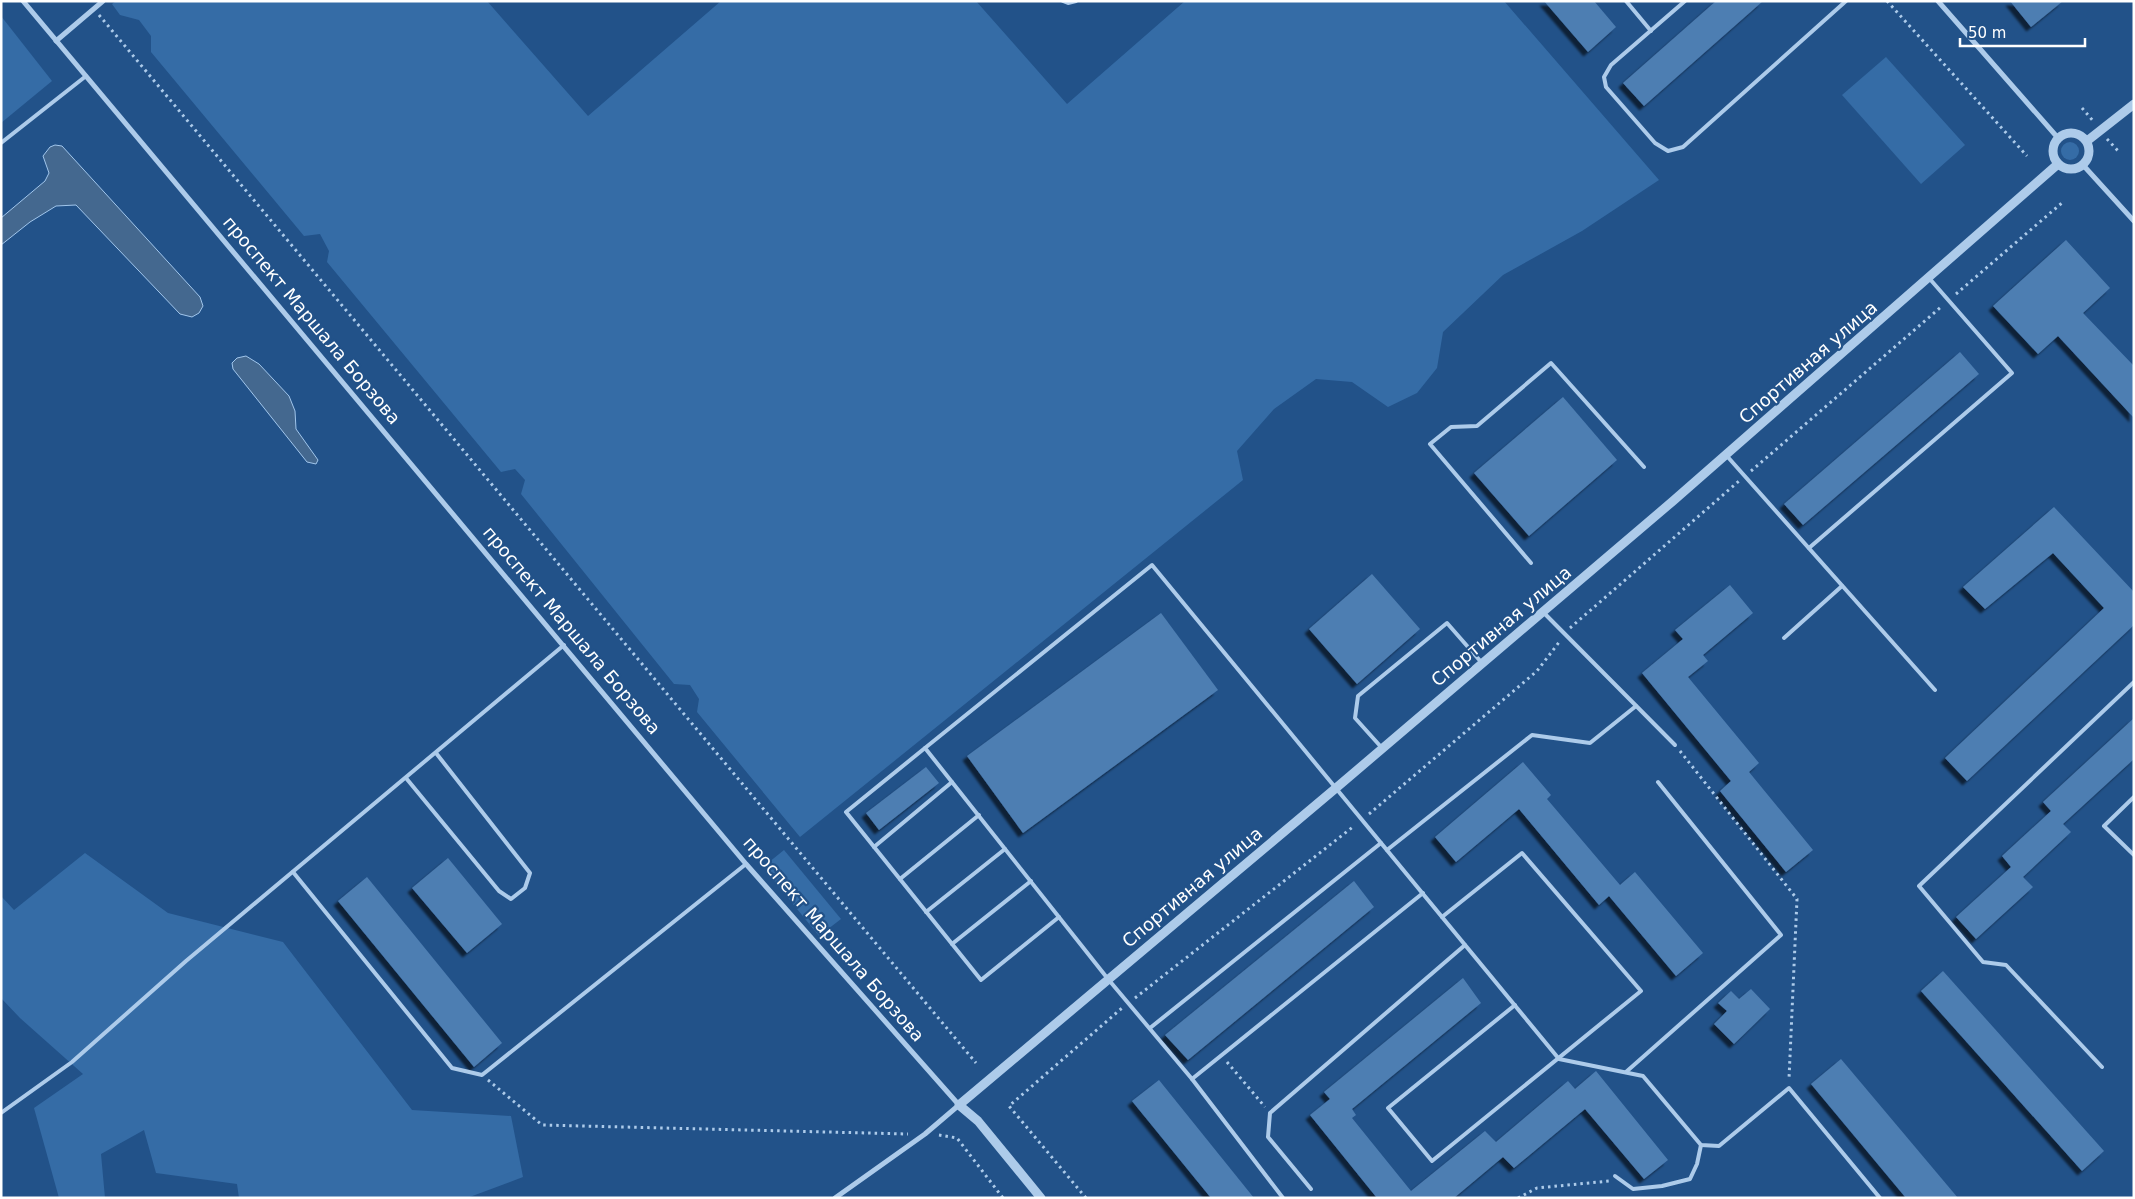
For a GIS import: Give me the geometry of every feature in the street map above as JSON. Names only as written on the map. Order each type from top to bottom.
[{"type":"street","name":"проспект Маршала Борзова","points":[[23,1],[746,864],[959,1105],[978,1121],[1041,1198]]},
{"type":"street","points":[[56,41],[103,1]]},
{"type":"street","points":[[1938,1],[2058,138]]},
{"type":"street","points":[[2087,141],[2134,104]]},
{"type":"street","points":[[2068,133],[2078,134],[2087,141],[2089,149],[2088,158],[2083,165],[2075,169],[2066,169],[2058,164],[2053,156],[2053,146],[2058,138],[2068,133]]},
{"type":"street","name":"Спортивная улица","points":[[959,1105],[1482,663],[1726,454],[2058,164]]},
{"type":"street","points":[[2083,165],[2134,222]]},
{"type":"street","points":[[834,1198],[925,1134],[959,1105]]},
{"type":"lane","points":[[1063,1],[1068,3],[1076,1]]},
{"type":"lane","points":[[1626,1],[1651,31]]},
{"type":"lane","points":[[1685,1],[1611,65],[1604,77],[1606,87],[1630,115],[1655,143],[1668,151],[1683,147],[1846,1]]},
{"type":"lane","points":[[1,143],[86,76]]},
{"type":"lane","points":[[1809,548],[2012,373],[1929,278]]},
{"type":"lane","points":[[1531,563],[1430,444],[1450,427],[1477,426],[1551,363],[1644,468]]},
{"type":"lane","points":[[1726,454],[1935,690]]},
{"type":"lane","points":[[1059,916],[981,980],[846,812],[1152,565],[1559,1059],[1644,1076],[1701,1145],[1719,1146],[1789,1088],[1880,1198]]},
{"type":"lane","points":[[1784,638],[1842,586]]},
{"type":"lane","points":[[1542,611],[1675,745]]},
{"type":"lane","points":[[1382,748],[1355,718],[1358,696],[1447,622],[1482,663]]},
{"type":"lane","points":[[1,1113],[72,1062],[186,961],[564,645]]},
{"type":"lane","points":[[2102,1068],[2006,965],[1983,962],[1919,886],[2134,682]]},
{"type":"lane","points":[[1387,850],[1532,735],[1590,743],[1636,706]]},
{"type":"lane","points":[[924,748],[1108,979],[1192,1079],[1283,1198]]},
{"type":"lane","points":[[406,778],[499,890],[511,899],[525,888],[530,873],[436,752]]},
{"type":"lane","points":[[874,847],[952,782]]},
{"type":"lane","points":[[1626,1072],[1781,935],[1658,782]]},
{"type":"lane","points":[[2134,798],[2104,826],[2134,855]]},
{"type":"lane","points":[[900,879],[978,816]]},
{"type":"lane","points":[[1150,1028],[1381,843]]},
{"type":"lane","points":[[926,912],[1005,849]]},
{"type":"lane","points":[[1442,917],[1522,853],[1641,991],[1432,1162],[1388,1108],[1514,1005]]},
{"type":"lane","points":[[293,872],[452,1068],[482,1075],[746,864]]},
{"type":"lane","points":[[952,944],[1031,881]]},
{"type":"lane","points":[[1192,1079],[1423,893]]},
{"type":"lane","points":[[1311,1188],[1268,1136],[1270,1113],[1465,945]]},
{"type":"lane","points":[[1615,1176],[1633,1188],[1662,1186],[1690,1179],[1697,1164],[1701,1145]]},
{"type":"path","points":[[1887,1],[2027,156]]},
{"type":"path","points":[[94,9],[976,1063]]},
{"type":"path","points":[[1086,1198],[1009,1106],[1128,1002],[1362,820],[1537,671],[1575,622],[2063,202]]},
{"type":"path","points":[[1222,1054],[1270,1113]]},
{"type":"path","points":[[482,1075],[542,1125],[925,1134],[957,1138],[1003,1198]]},
{"type":"path","points":[[1518,1198],[1536,1188],[1608,1182],[1615,1176]]},
{"type":"shaded area","points":[[116,1],[487,1],[588,116],[721,1],[976,1],[1067,104],[1185,1],[1504,1],[1659,180],[1582,231],[1503,275],[1443,332],[1437,368],[1417,393],[1388,407],[1352,382],[1316,379],[1274,409],[1237,451],[1243,480],[800,837],[697,712],[699,699],[690,685],[674,684],[521,494],[525,480],[515,469],[501,472],[327,262],[329,251],[320,234],[304,236],[151,52],[151,36],[139,20],[120,15],[112,4]]},
{"type":"shaded area","points":[[1,16],[52,81],[1,123]]},
{"type":"shaded area","points":[[1886,57],[1965,145],[1921,184],[1842,95]]},
{"type":"shaded area","points":[[2070,142],[2077,144],[2079,151],[2077,158],[2070,160],[2063,158],[2061,151],[2063,144]]},
{"type":"shaded area","points":[[55,145],[62,146],[200,297],[203,306],[199,313],[192,317],[180,314],[76,205],[56,206],[30,222],[1,245],[1,218],[45,181],[49,173],[43,156],[50,147]]},
{"type":"shaded area","points":[[246,356],[259,364],[289,396],[295,411],[296,429],[318,460],[316,464],[307,462],[233,369],[232,363],[237,358]]},
{"type":"shaded area","points":[[784,850],[841,919],[819,936],[763,867]]},
{"type":"shaded area","points":[[85,853],[168,913],[283,942],[412,1110],[511,1116],[523,1177],[467,1198],[239,1198],[237,1184],[156,1173],[144,1130],[101,1154],[105,1198],[59,1198],[34,1108],[83,1074],[20,1018],[1,998],[1,896],[14,910]]},
{"type":"building","points":[[1544,1],[1594,1],[1616,27],[1588,52]]},
{"type":"building","points":[[1716,1],[1763,1],[1644,106],[1623,83]]},
{"type":"building","points":[[2010,1],[2063,1],[2031,27]]},
{"type":"building","points":[[2066,240],[2110,288],[2083,313],[2134,366],[2134,418],[2058,336],[2038,354],[1993,306]]},
{"type":"building","points":[[1960,352],[1979,374],[1803,525],[1784,504]]},
{"type":"building","points":[[1563,397],[1617,460],[1529,536],[1474,473]]},
{"type":"building","points":[[2054,507],[2134,592],[2134,625],[1967,781],[1945,758],[2104,608],[2053,553],[1985,609],[1963,587]]},
{"type":"building","points":[[1372,574],[1420,629],[1357,684],[1309,629]]},
{"type":"building","points":[[1730,585],[1753,613],[1703,655],[1708,661],[1688,677],[1759,763],[1749,772],[1813,850],[1786,872],[1720,791],[1731,781],[1642,673],[1683,639],[1675,630]]},
{"type":"building","points":[[1161,613],[1218,690],[1023,833],[967,756]]},
{"type":"building","points":[[2134,718],[2134,759],[2063,824],[2071,832],[2023,877],[2033,887],[1976,939],[1956,917],[2011,867],[2002,856],[2051,811],[2043,802]]},
{"type":"building","points":[[1523,762],[1551,795],[1547,799],[1620,885],[1635,872],[1703,953],[1676,976],[1609,896],[1599,905],[1519,809],[1456,862],[1435,837]]},
{"type":"building","points":[[926,767],[939,783],[879,830],[866,813]]},
{"type":"building","points":[[448,858],[502,924],[467,953],[412,888]]},
{"type":"building","points":[[367,877],[502,1043],[474,1067],[338,901]]},
{"type":"building","points":[[1354,881],[1374,907],[1188,1060],[1165,1035]]},
{"type":"building","points":[[1943,971],[2104,1151],[2082,1171],[1921,991]]},
{"type":"building","points":[[1463,978],[1481,1003],[1352,1109],[1356,1115],[1352,1118],[1411,1191],[1485,1131],[1496,1142],[1568,1081],[1575,1089],[1596,1071],[1668,1160],[1644,1179],[1585,1109],[1514,1168],[1503,1157],[1454,1198],[1377,1198],[1310,1115],[1330,1099],[1324,1092]]},
{"type":"building","points":[[1751,989],[1770,1009],[1734,1044],[1714,1024],[1727,1011],[1718,1003],[1731,991],[1739,999]]},
{"type":"building","points":[[1841,1059],[1958,1198],[1906,1198],[1811,1084]]},
{"type":"building","points":[[1159,1080],[1254,1198],[1211,1198],[1132,1101]]}]
